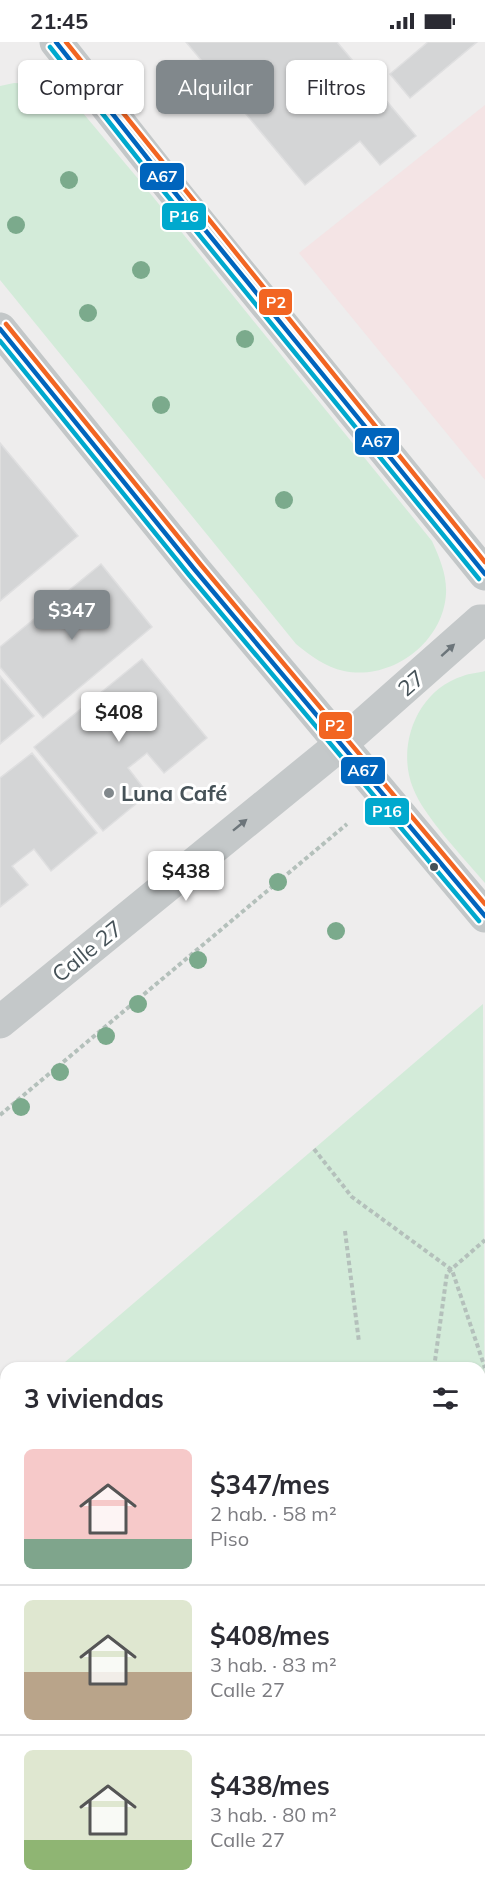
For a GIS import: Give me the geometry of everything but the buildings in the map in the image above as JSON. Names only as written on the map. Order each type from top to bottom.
[{"type":"main road","points":[[56,42],[167,183],[485,574]]},
{"type":"main road","points":[[0,329],[485,916]]},
{"type":"street","name":"27","points":[[341,744],[483,616]]},
{"type":"street","name":"Calle 27","points":[[0,1022],[341,744]]},
{"type":"path","points":[[0,1115],[347,824]]},
{"type":"path","points":[[314,1149],[352,1197],[452,1269],[483,1362]]},
{"type":"path","points":[[345,1231],[359,1342]]},
{"type":"path","points":[[435,1362],[447,1273],[485,1240]]},
{"type":"shaded area","points":[[485,105],[485,480],[299,253]]},
{"type":"green space","points":[[18,83],[18,114],[84,114],[432,541],[444,574],[446,594],[443,612],[425,643],[412,655],[396,664],[362,673],[344,671],[324,664],[296,644],[0,280],[0,86]]},
{"type":"green space","points":[[485,671],[485,883],[445,837],[418,799],[408,772],[407,755],[414,721],[433,694],[447,683],[468,674]]},
{"type":"green space","points":[[483,1004],[484,1362],[65,1362]]},
{"type":"transit line","name":"A67","points":[[56,42],[167,183],[485,574]]},
{"type":"transit line","name":"P2","points":[[66,42],[485,562]]},
{"type":"transit line","name":"P16","points":[[50,47],[161,188],[479,579]]},
{"type":"transit line","name":"P2","points":[[6,324],[201,565],[485,904]]},
{"type":"transit line","name":"A67","points":[[0,329],[195,570],[485,916]]},
{"type":"transit line","name":"P16","points":[[0,341],[189,575],[479,921]]},
{"type":"place","name":"Luna Café","points":[[109,793]]}]
